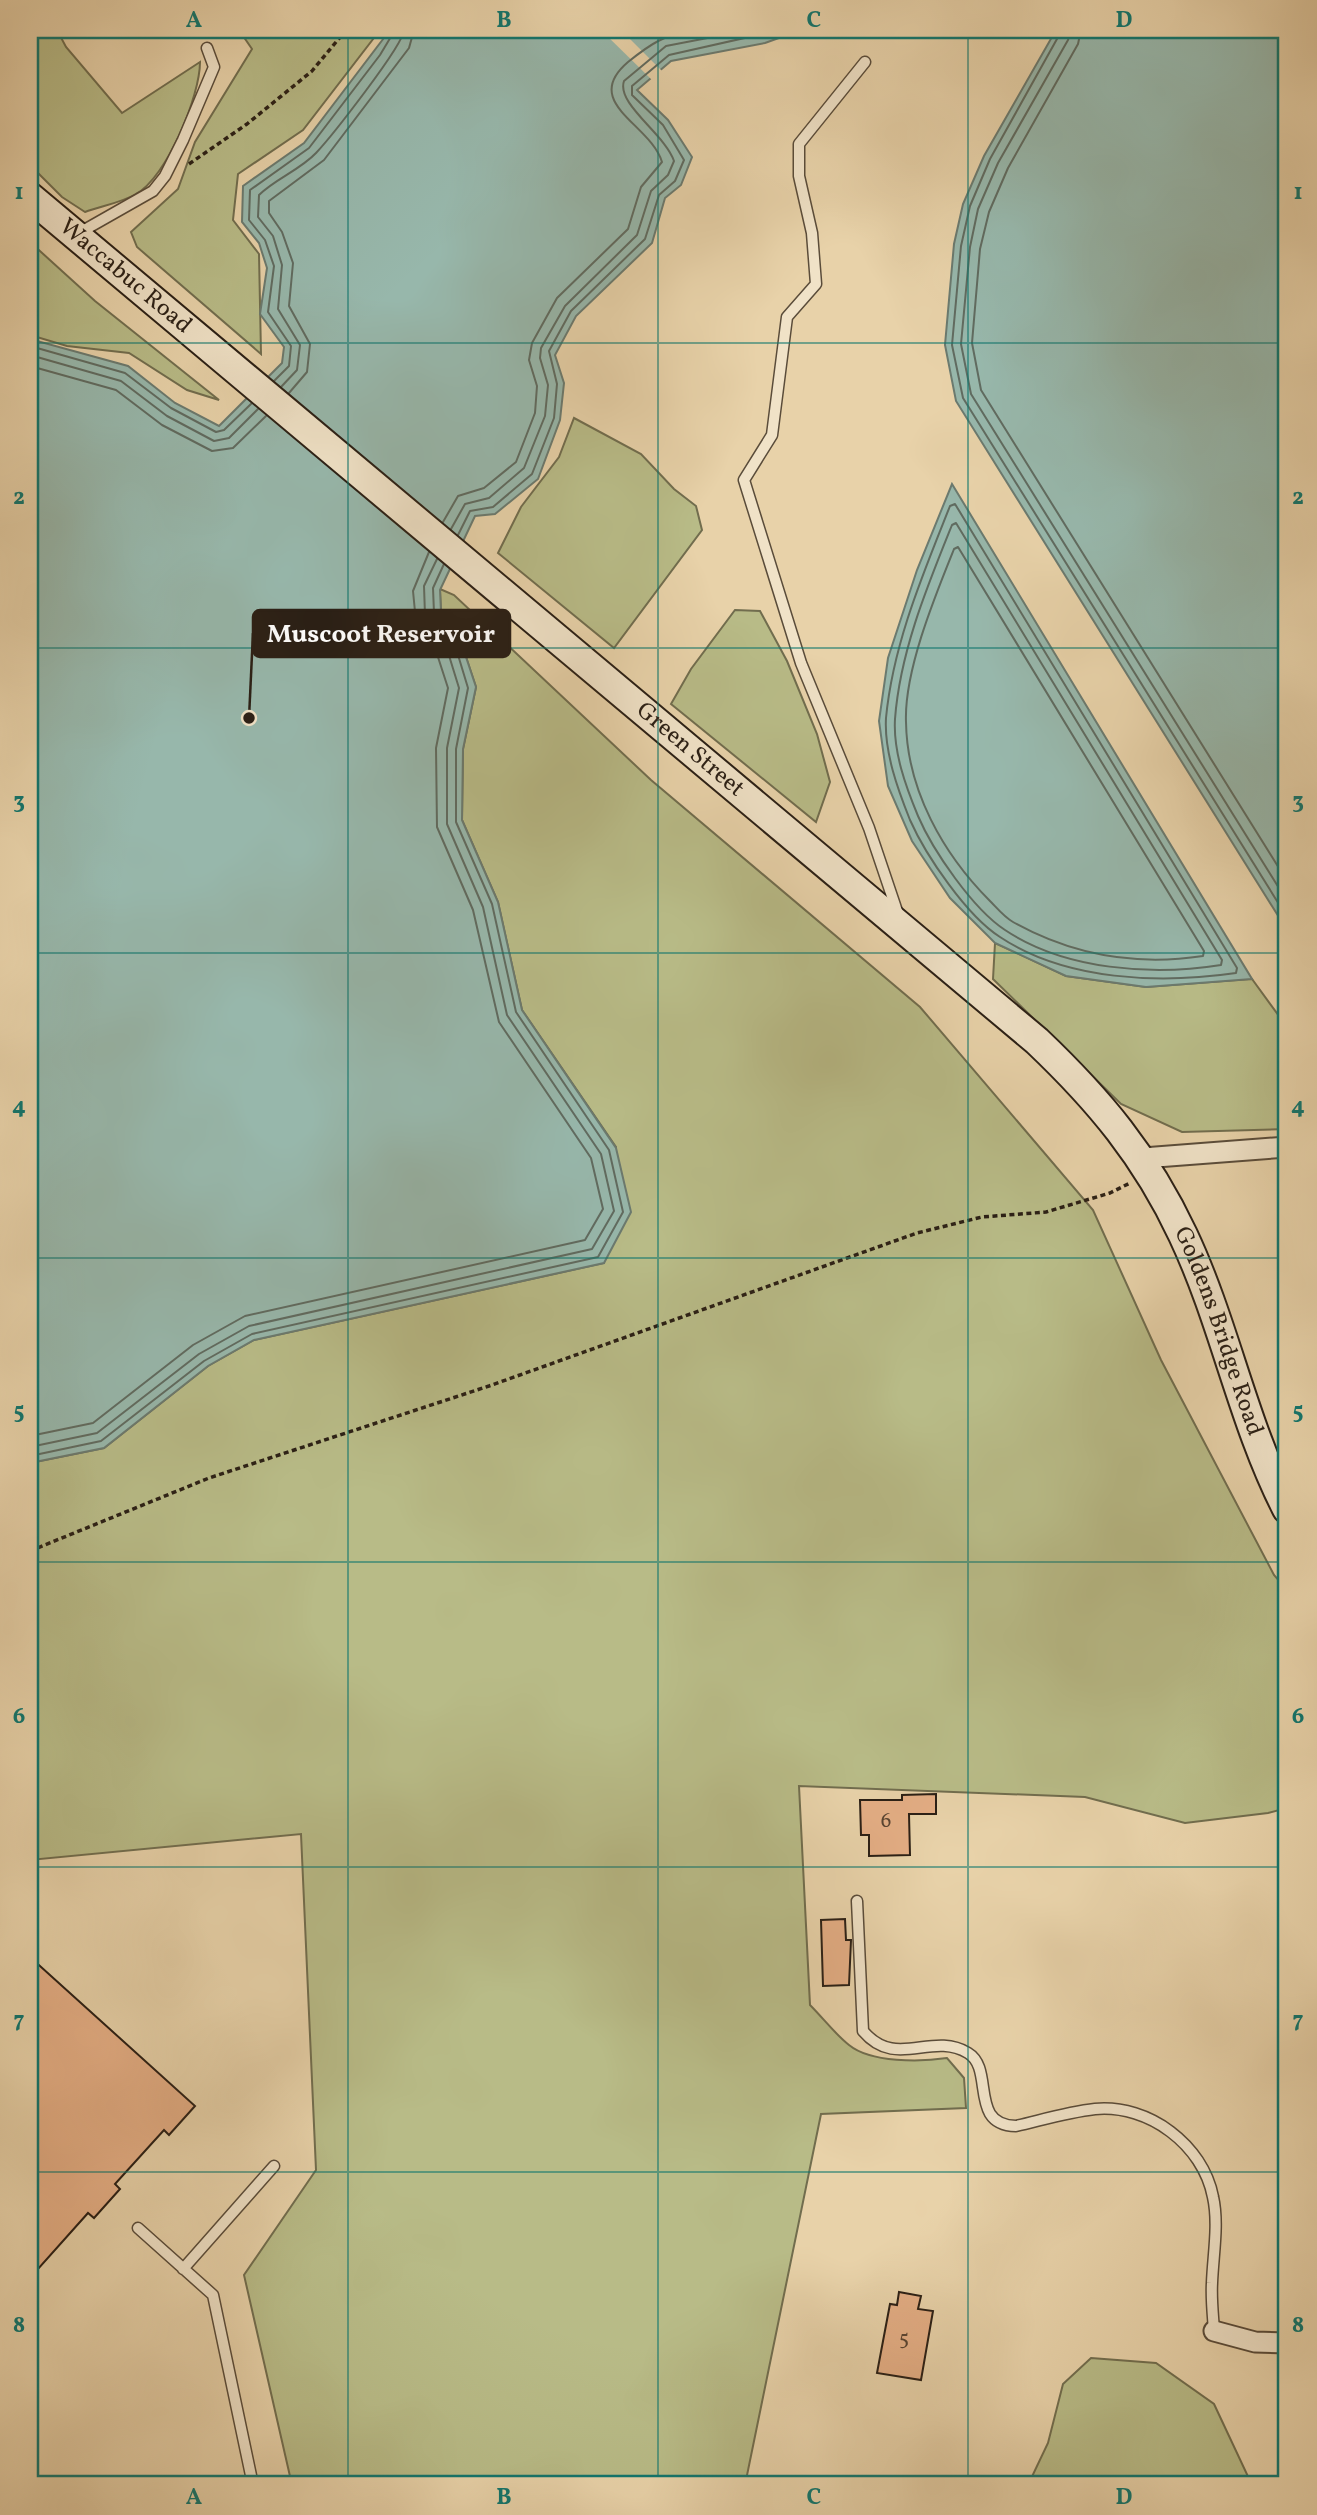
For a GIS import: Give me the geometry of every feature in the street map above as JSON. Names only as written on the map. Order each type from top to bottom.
[{"type":"main road","name":"Waccabuc Road","points":[[30,197],[222,357]]},
{"type":"main road","name":"Green Street","points":[[222,357],[1037,1041],[1073,1075],[1146,1165]]},
{"type":"main road","name":"Goldens Bridge Road","points":[[1146,1165],[1184,1237],[1254,1437],[1287,1508]]},
{"type":"street","points":[[1146,1165],[1287,1147]]},
{"type":"street","points":[[1214,2331],[1255,2342],[1287,2343]]},
{"type":"lane","points":[[76,236],[153,191],[165,176],[214,67],[207,48]]},
{"type":"lane","points":[[865,62],[799,144],[799,176],[812,233],[816,284],[787,317],[772,435],[744,480],[801,663],[870,828],[903,928]]},
{"type":"lane","points":[[857,1901],[863,2031],[873,2042],[882,2048],[897,2050],[948,2046],[967,2052],[977,2064],[993,2119],[1003,2126],[1016,2126],[1097,2109],[1124,2110],[1182,2138],[1199,2159],[1214,2199],[1211,2287],[1214,2331]]},
{"type":"lane","points":[[183,2269],[274,2166]]},
{"type":"lane","points":[[138,2228],[213,2295],[253,2485]]},
{"type":"path","points":[[153,191],[247,124],[312,71],[346,30]]},
{"type":"path","points":[[30,1551],[209,1478],[489,1386],[917,1233],[982,1217],[1046,1212],[1110,1193],[1146,1165]]},
{"type":"green space","points":[[30,30],[57,30],[66,47],[122,113],[200,62],[194,95],[180,134],[159,171],[148,185],[136,194],[85,212],[62,197],[30,165]]},
{"type":"green space","points":[[239,30],[380,30],[303,130],[238,174],[233,220],[259,254],[261,354],[137,247],[131,232],[178,189],[195,142],[252,49]]},
{"type":"green space","points":[[30,242],[95,301],[219,400],[187,390],[129,353],[67,346],[30,335]]},
{"type":"green space","points":[[574,418],[641,454],[674,489],[696,506],[702,530],[614,648],[498,553],[521,507],[559,457]]},
{"type":"green space","points":[[440,589],[454,595],[651,780],[920,1007],[1093,1210],[1161,1360],[1274,1575],[1287,1590],[1287,1808],[1268,1813],[1185,1823],[1085,1797],[799,1786],[810,2005],[839,2036],[858,2051],[897,2060],[947,2058],[964,2078],[966,2108],[821,2114],[745,2485],[292,2485],[244,2275],[316,2170],[301,1834],[30,1860],[30,1463],[104,1448],[208,1366],[254,1340],[604,1263],[616,1147],[522,1010],[498,902],[462,820],[463,749],[476,687],[461,642],[441,612]]},
{"type":"green space","points":[[735,610],[760,611],[787,661],[817,734],[830,782],[816,822],[671,704],[691,669]]},
{"type":"green space","points":[[995,943],[1066,976],[1146,987],[1252,979],[1287,1027],[1287,1129],[1182,1132],[1121,1104],[993,979]]},
{"type":"green space","points":[[1091,2358],[1156,2363],[1214,2404],[1252,2485],[1028,2485],[1048,2443],[1063,2384]]},
{"type":"water","points":[[390,30],[801,30],[765,43],[671,61],[637,90],[668,120],[692,157],[681,185],[665,198],[652,243],[576,316],[555,355],[564,383],[560,420],[538,479],[495,514],[475,516],[440,590],[441,612],[461,642],[476,687],[463,749],[462,820],[498,902],[522,1010],[616,1148],[631,1212],[604,1263],[254,1340],[208,1366],[104,1448],[30,1463],[30,339],[128,366],[175,403],[219,426],[282,363],[284,347],[260,314],[267,268],[259,243],[242,222],[243,186],[304,143]]},
{"type":"water","points":[[1056,30],[1287,30],[1287,930],[956,401],[945,345],[954,244],[963,204],[984,156]]},
{"type":"water","points":[[952,484],[1252,979],[1146,987],[1066,976],[995,943],[950,898],[912,841],[888,786],[879,721],[888,658],[917,570]]},
{"type":"pier","points":[[601,30],[621,30],[663,72],[653,81]]},
{"type":"building","points":[[936,1794],[936,1814],[909,1814],[910,1855],[869,1856],[869,1835],[861,1835],[860,1800],[902,1800],[902,1795]]},
{"type":"building","points":[[845,1919],[846,1940],[851,1940],[849,1985],[823,1986],[821,1920]]},
{"type":"building","points":[[30,1957],[195,2106],[169,2135],[164,2130],[115,2184],[120,2189],[94,2218],[88,2213],[30,2278]]},
{"type":"building","points":[[899,2292],[921,2296],[918,2309],[933,2311],[921,2380],[877,2373],[890,2304],[897,2305]]},
{"type":"place","name":"Muscoot Reservoir","points":[[249,718]]}]
